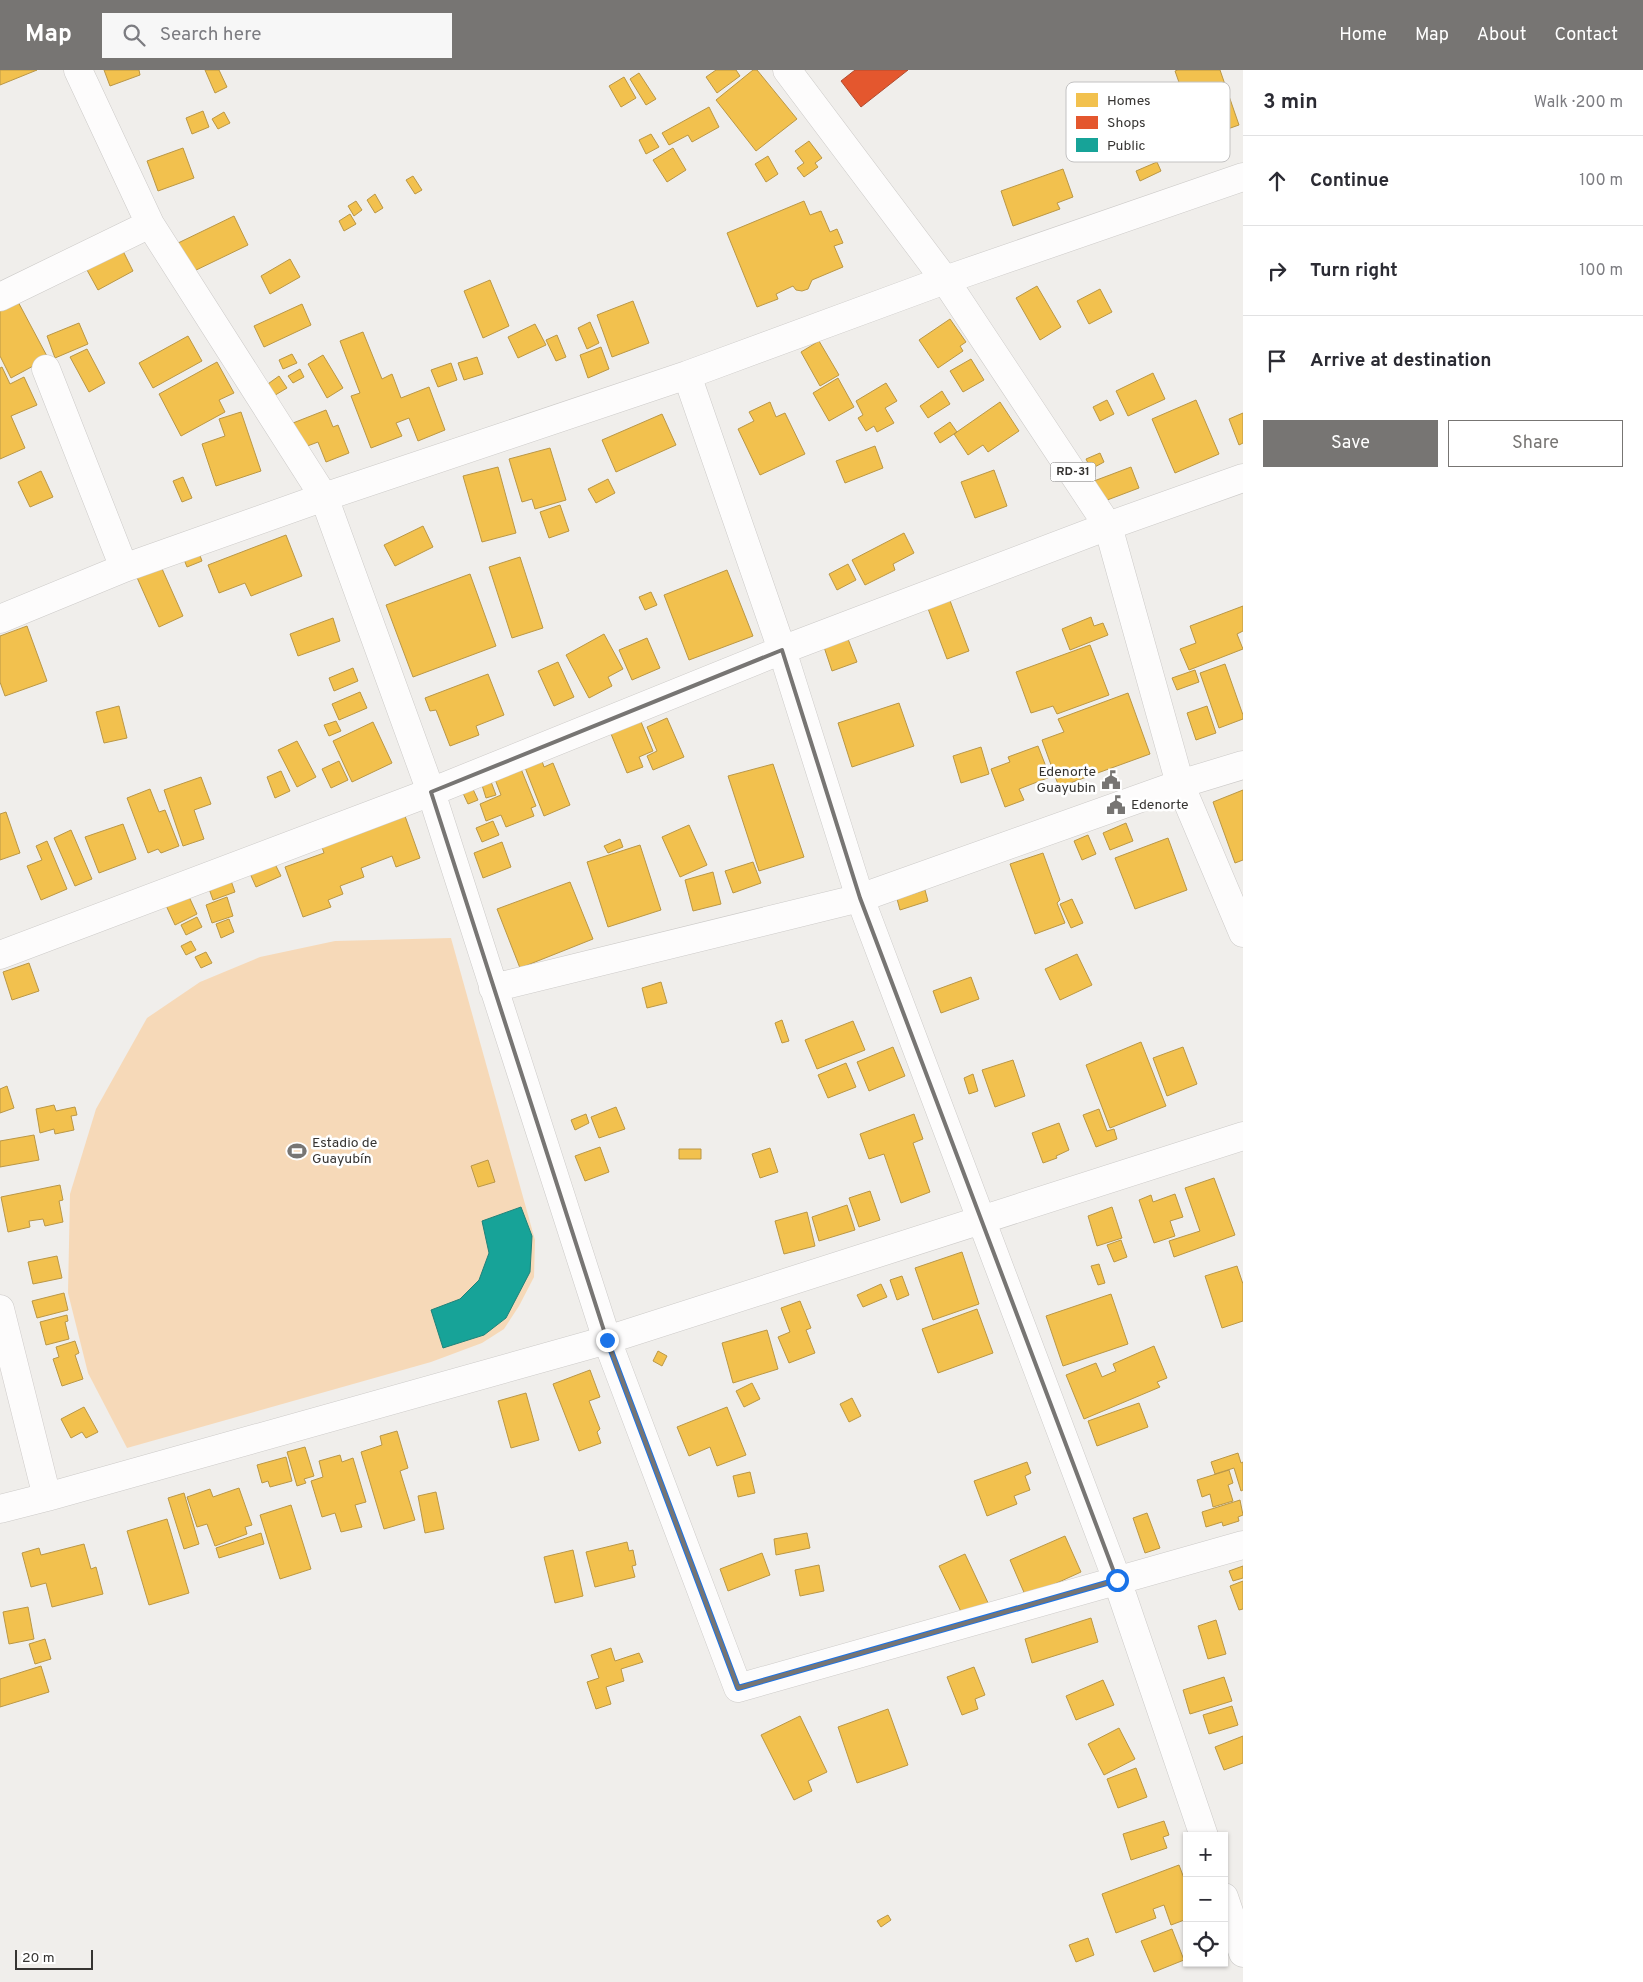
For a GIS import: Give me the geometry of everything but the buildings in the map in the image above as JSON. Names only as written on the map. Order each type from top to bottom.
[{"type":"street","points":[[78,70],[150,224],[324,496],[431,792],[607,1340],[738,1688],[1243,1545]]},
{"type":"street","name":"RD-31","points":[[787,70],[945,280],[1108,526],[1180,784],[1243,933]]},
{"type":"street","points":[[0,619],[124,568],[324,496],[687,375],[945,280],[1243,177]]},
{"type":"street","points":[[0,296],[150,224]]},
{"type":"street","points":[[46,369],[124,568]]},
{"type":"street","points":[[687,375],[782,650],[860,898],[1117,1580],[1203,1832]]},
{"type":"street","points":[[0,955],[431,792],[782,650],[1108,526],[1243,478]]},
{"type":"street","points":[[493,988],[860,898],[1180,784],[1243,765]]},
{"type":"street","points":[[0,1509],[46,1498],[607,1340],[981,1222],[1243,1136]]},
{"type":"street","points":[[0,1309],[46,1498]]},
{"type":"street","points":[[1228,1909],[1243,1953]]},
{"type":"highlighted area","points":[[782,650],[860,898],[1117,1580],[738,1688],[607,1340],[431,792]]},
{"type":"shaded area","name":"Estadio de Guayubín","points":[[451,938],[535,1240],[534,1277],[519,1306],[504,1329],[482,1343],[431,1362],[127,1448],[88,1373],[68,1293],[70,1194],[96,1109],[147,1018],[200,982],[260,957],[335,941]]},
{"type":"place","name":"Edenorte Guayubin","points":[[1111,780]]},
{"type":"place","name":"Edenorte","points":[[1116,805]]},
{"type":"place","name":"Estadio de Guayubín","points":[[297,1151]]},
{"type":"route","points":[[607,1340],[738,1688],[1117,1580]]}]
